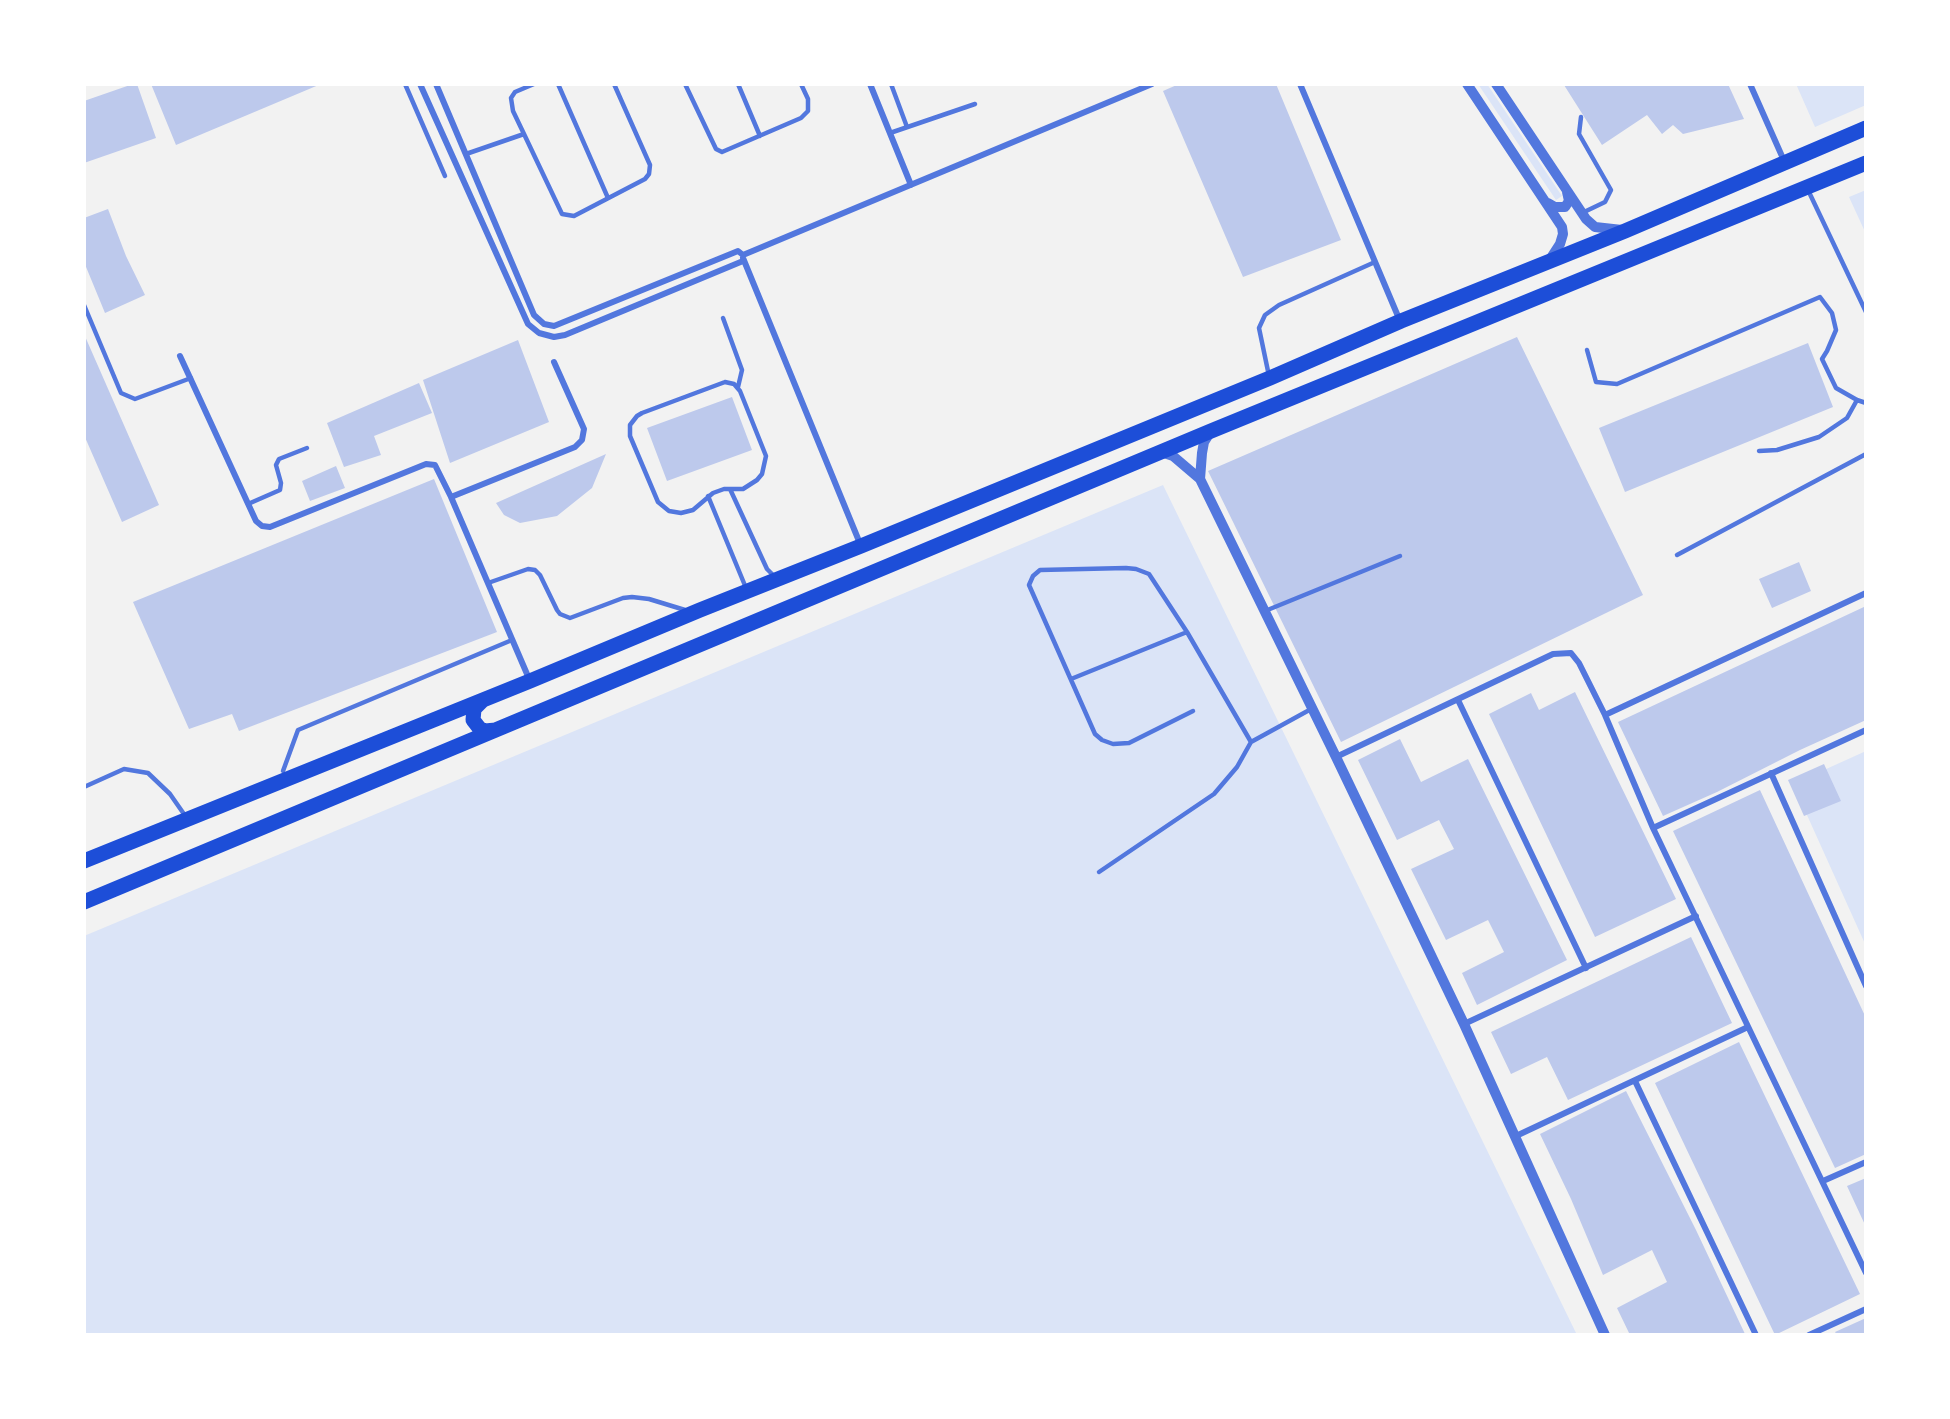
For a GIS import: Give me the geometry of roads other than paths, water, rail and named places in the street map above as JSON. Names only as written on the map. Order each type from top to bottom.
[{"type":"main road","points":[[84,861],[482,701],[1270,378],[1401,321],[1625,231],[1866,128]]},
{"type":"main road","points":[[84,902],[1160,452],[1866,163]]},
{"type":"main road","points":[[482,701],[474,709],[473,720],[480,729],[496,730]]},
{"type":"street","points":[[420,84],[528,324],[535,331],[549,336],[565,335],[741,256],[1152,84]]},
{"type":"street","points":[[436,84],[532,311],[539,320],[548,325],[560,325],[741,256]]},
{"type":"street","points":[[870,84],[911,185]]},
{"type":"street","points":[[1300,84],[1401,321]]},
{"type":"street","points":[[1467,84],[1563,231],[1560,244],[1549,261]]},
{"type":"street","points":[[1496,84],[1582,213],[1595,226],[1625,231]]},
{"type":"street","points":[[1750,84],[1785,163]]},
{"type":"street","points":[[1545,201],[1555,207],[1565,207],[1569,197],[1566,189]]},
{"type":"street","points":[[741,256],[861,546]]},
{"type":"street","points":[[180,356],[259,524],[270,527],[429,463],[437,468],[530,681]]},
{"type":"street","points":[[451,497],[575,447],[582,440],[584,429],[554,362]]},
{"type":"street","points":[[1200,478],[1204,442],[1211,431]]},
{"type":"street","points":[[1160,452],[1173,456],[1200,478],[1464,1024],[1605,1335]]},
{"type":"street","points":[[1605,715],[1866,593]]},
{"type":"street","points":[[1336,757],[1553,654],[1571,653],[1579,663],[1605,715],[1653,828],[1866,1273]]},
{"type":"street","points":[[1458,700],[1586,968]]},
{"type":"street","points":[[1653,828],[1866,730]]},
{"type":"street","points":[[1771,772],[1866,986]]},
{"type":"street","points":[[1464,1024],[1696,916]]},
{"type":"street","points":[[1515,1136],[1748,1027]]},
{"type":"street","points":[[1635,1081],[1756,1335]]},
{"type":"street","points":[[1823,1181],[1866,1162]]},
{"type":"street","points":[[1809,1335],[1866,1309]]},
{"type":"lane","points":[[405,84],[445,176]]},
{"type":"lane","points":[[534,84],[515,92],[511,98],[513,111],[562,214],[574,216],[649,174],[650,165],[614,84]]},
{"type":"lane","points":[[558,84],[608,198]]},
{"type":"lane","points":[[685,84],[716,149],[722,152],[801,118],[807,111],[808,99],[801,84]]},
{"type":"lane","points":[[738,84],[760,136]]},
{"type":"lane","points":[[891,84],[907,127]]},
{"type":"lane","points":[[890,133],[975,104]]},
{"type":"lane","points":[[1581,117],[1579,134],[1611,190],[1605,202],[1582,213]]},
{"type":"lane","points":[[466,154],[524,134]]},
{"type":"lane","points":[[1807,187],[1866,312]]},
{"type":"lane","points":[[1270,378],[1259,328],[1265,315],[1279,305],[1375,262]]},
{"type":"lane","points":[[1587,350],[1596,382],[1617,384],[1820,297],[1832,313],[1836,330],[1822,359],[1836,388],[1857,400],[1866,402]]},
{"type":"lane","points":[[84,305],[121,393],[135,399],[191,378]]},
{"type":"lane","points":[[723,318],[742,370],[738,387],[766,456],[762,474],[743,489],[718,490],[708,496],[698,507],[687,512],[675,513],[663,507],[658,502],[630,436],[630,425],[642,413],[720,383],[730,382],[738,387]]},
{"type":"lane","points":[[1759,452],[1777,450],[1819,437],[1847,418],[1857,400]]},
{"type":"lane","points":[[249,504],[280,490],[281,483],[276,465],[279,459],[307,448]]},
{"type":"lane","points":[[1677,555],[1866,454]]},
{"type":"lane","points":[[730,489],[767,569],[779,579]]},
{"type":"lane","points":[[708,496],[747,591]]},
{"type":"lane","points":[[1265,611],[1400,556]]},
{"type":"lane","points":[[1193,711],[1129,743],[1113,744],[1102,740],[1095,734],[1029,585],[1033,576],[1040,570],[1126,568],[1149,574],[1187,632],[1251,742]]},
{"type":"lane","points":[[488,583],[528,569],[535,570],[540,575],[560,614],[570,618],[623,598],[632,597],[649,598],[681,610],[700,610]]},
{"type":"lane","points":[[1071,679],[1187,632]]},
{"type":"lane","points":[[283,771],[298,730],[512,640]]},
{"type":"lane","points":[[1099,872],[1214,794],[1237,767],[1251,742],[1313,708]]},
{"type":"lane","points":[[84,787],[124,769],[148,773],[170,794],[187,819]]}]
